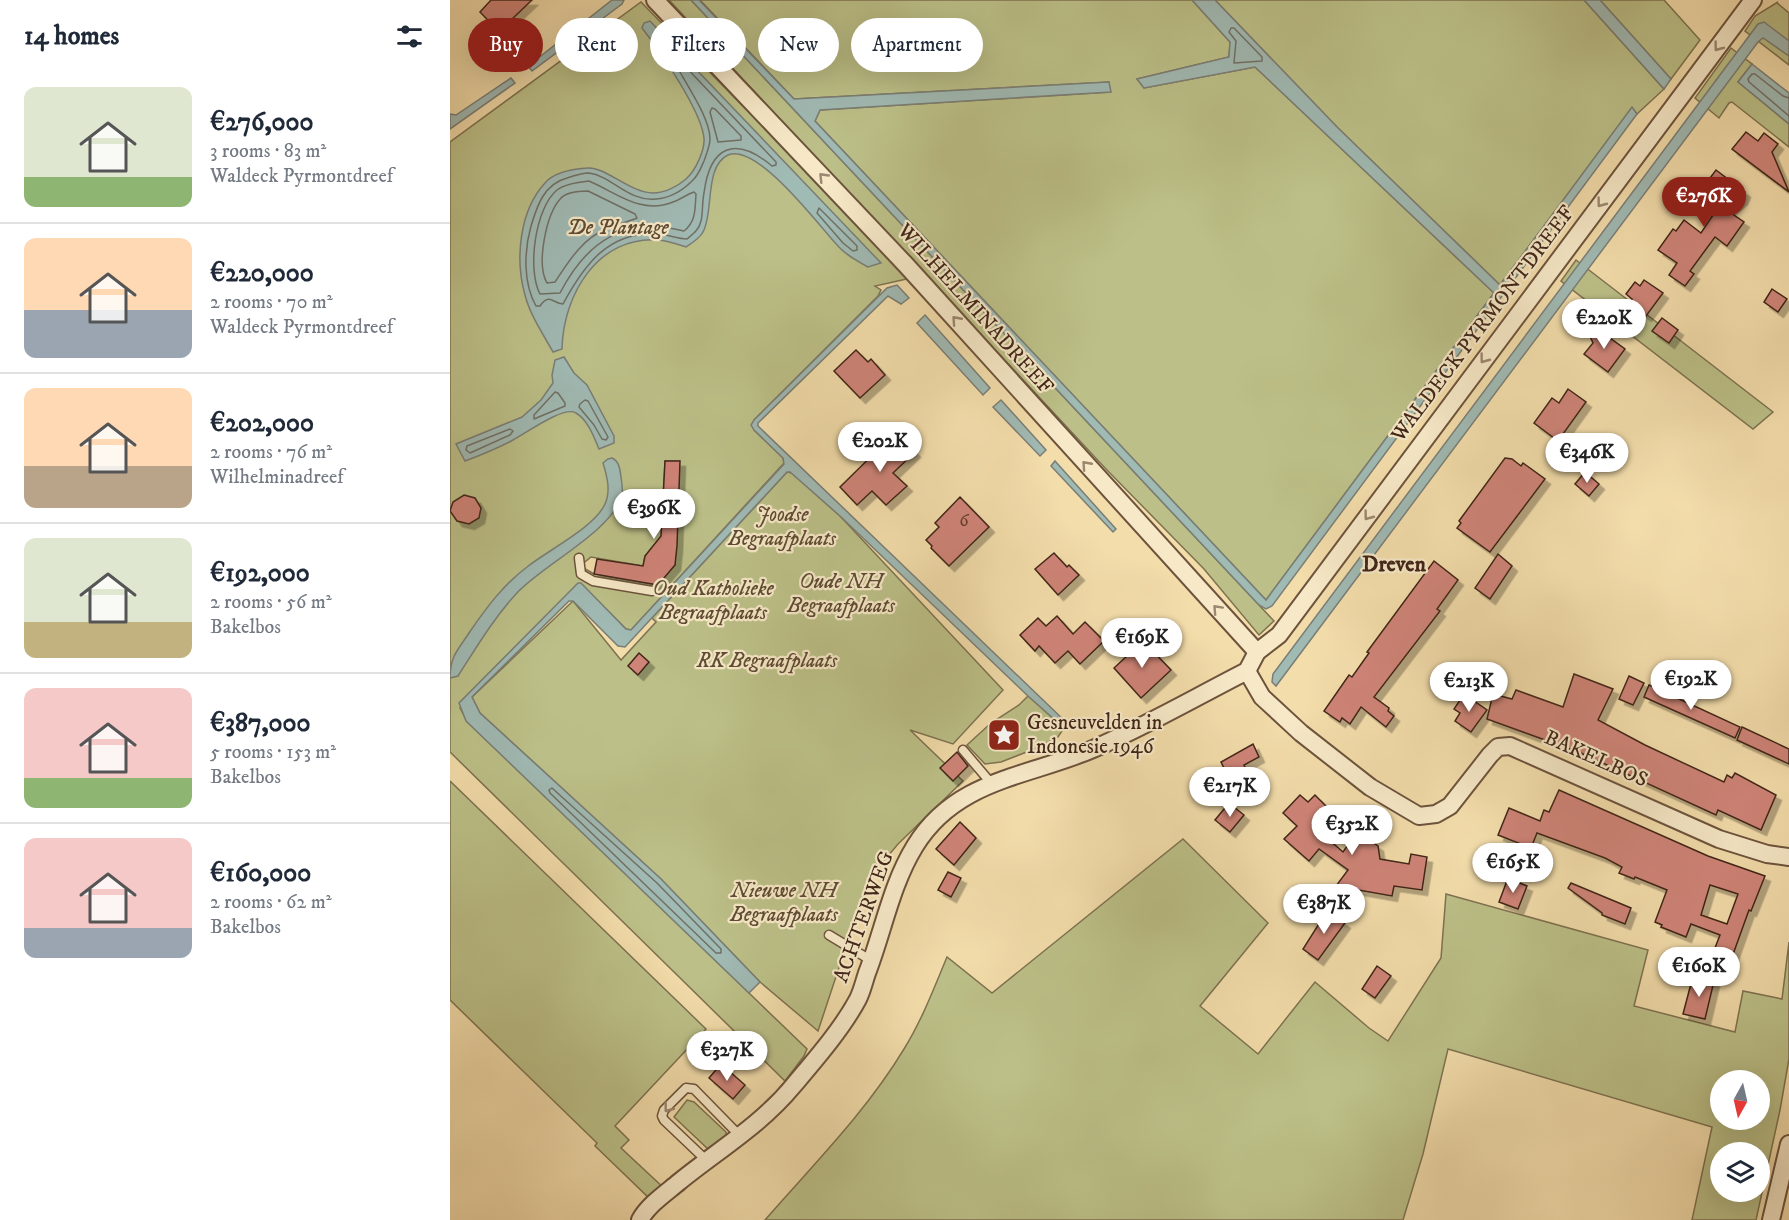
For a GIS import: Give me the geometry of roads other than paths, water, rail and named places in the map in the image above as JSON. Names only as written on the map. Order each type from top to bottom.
[{"type":"street","name":"WILHELMINADREEF","points":[[655,0],[906,265],[1257,652]]},
{"type":"street","name":"WALDECK PYRMONTDREEF","points":[[1247,670],[1257,652],[1279,635],[1753,0]]},
{"type":"street","name":"ACHTERWEG","points":[[640,1220],[668,1191],[765,1116],[792,1088],[819,1054],[858,999],[884,919],[915,846],[946,810],[968,794],[991,783],[1091,749],[1247,670]]},
{"type":"street","name":"BAKELBOS","points":[[1247,670],[1262,697],[1301,733],[1370,787],[1419,816],[1436,814],[1450,806],[1490,755],[1498,747],[1510,746],[1719,838],[1767,854],[1789,857]]},
{"type":"street","points":[[1771,1220],[1789,1144]]},
{"type":"lane","points":[[579,558],[581,574],[593,581],[652,591]]},
{"type":"lane","points":[[963,750],[991,783]]},
{"type":"lane","points":[[829,935],[872,961]]},
{"type":"lane","points":[[706,1160],[662,1116],[664,1110],[686,1088],[694,1089],[740,1136]]},
{"type":"water","points":[[612,0],[624,0],[603,18],[589,18]]},
{"type":"water","points":[[691,0],[699,0],[716,18],[708,18]]},
{"type":"water","points":[[1192,0],[1215,0],[1338,128],[1500,285],[1632,107],[1637,114],[1272,606],[1266,609],[1259,605],[759,72],[768,72],[794,99],[1109,82],[1111,92],[820,110],[815,121],[1266,600],[1494,293],[1255,67],[1144,88],[1137,79],[1229,57],[1230,42]]},
{"type":"water","points":[[1584,0],[1600,0],[1671,79],[1664,89]]},
{"type":"water","points":[[650,21],[650,39],[642,28],[644,23]]},
{"type":"water","points":[[1764,22],[1789,41],[1789,56],[1763,38],[1758,42],[1276,686],[1272,682],[1273,674],[1758,24]]},
{"type":"water","points":[[555,45],[555,54],[543,63],[543,54]]},
{"type":"water","points":[[746,49],[758,61],[758,71],[746,59]]},
{"type":"water","points":[[1752,64],[1789,93],[1789,124],[1738,82]]},
{"type":"water","points":[[673,72],[699,72],[881,263],[868,267],[848,255],[771,173],[755,161],[740,154],[728,155],[720,161],[712,179],[706,224],[700,236],[686,247],[659,240],[637,241],[618,247],[602,258],[588,272],[577,289],[569,308],[562,349],[553,352],[527,302],[520,267],[525,222],[536,194],[553,176],[570,170],[587,168],[602,171],[644,192],[662,192],[683,182],[699,160],[704,138],[696,112]]},
{"type":"water","points":[[511,78],[515,83],[450,129],[450,114],[456,115]]},
{"type":"water","points":[[897,285],[909,298],[901,304],[888,296],[758,423],[758,426],[1068,724],[1068,728],[1064,728],[1028,696],[840,516],[790,472],[787,472],[625,647],[618,646],[573,601],[569,601],[472,697],[480,713],[661,879],[760,982],[749,993],[466,721],[459,703],[578,583],[581,583],[626,629],[631,630],[784,464],[783,458],[754,430],[751,425],[754,420],[887,288]]},
{"type":"water","points":[[925,315],[990,388],[983,395],[917,323]]},
{"type":"water","points":[[564,357],[574,373],[587,385],[614,436],[614,443],[599,449],[584,420],[576,413],[570,412],[554,416],[507,443],[465,461],[456,444],[522,417],[541,400],[553,383],[555,360]]},
{"type":"water","points":[[1001,400],[1046,450],[1040,456],[993,407]]},
{"type":"water","points":[[612,458],[619,466],[622,486],[622,495],[616,509],[591,535],[516,594],[492,624],[458,676],[450,678],[451,664],[458,649],[503,589],[518,574],[581,530],[599,513],[608,494],[603,463]]},
{"type":"water","points":[[1055,461],[1116,529],[1113,532],[1051,466]]},
{"type":"place","name":"Gesneuvelden in Indonesie 1946","points":[[1004,735]]},
{"type":"district","name":"Dreven","points":[[1394,564]]},
{"type":"park label","name":"De Plantage","points":[[618,228]]},
{"type":"park label","name":"Joodse Begraafplaats","points":[[782,527]]},
{"type":"park label","name":"Oude NH Begraafplaats","points":[[841,594]]},
{"type":"park label","name":"Oud Katholieke Begraafplaats","points":[[713,601]]},
{"type":"park label","name":"RK Begraafplaats","points":[[767,661]]},
{"type":"park label","name":"Nieuwe NH Begraafplaats","points":[[784,903]]}]
